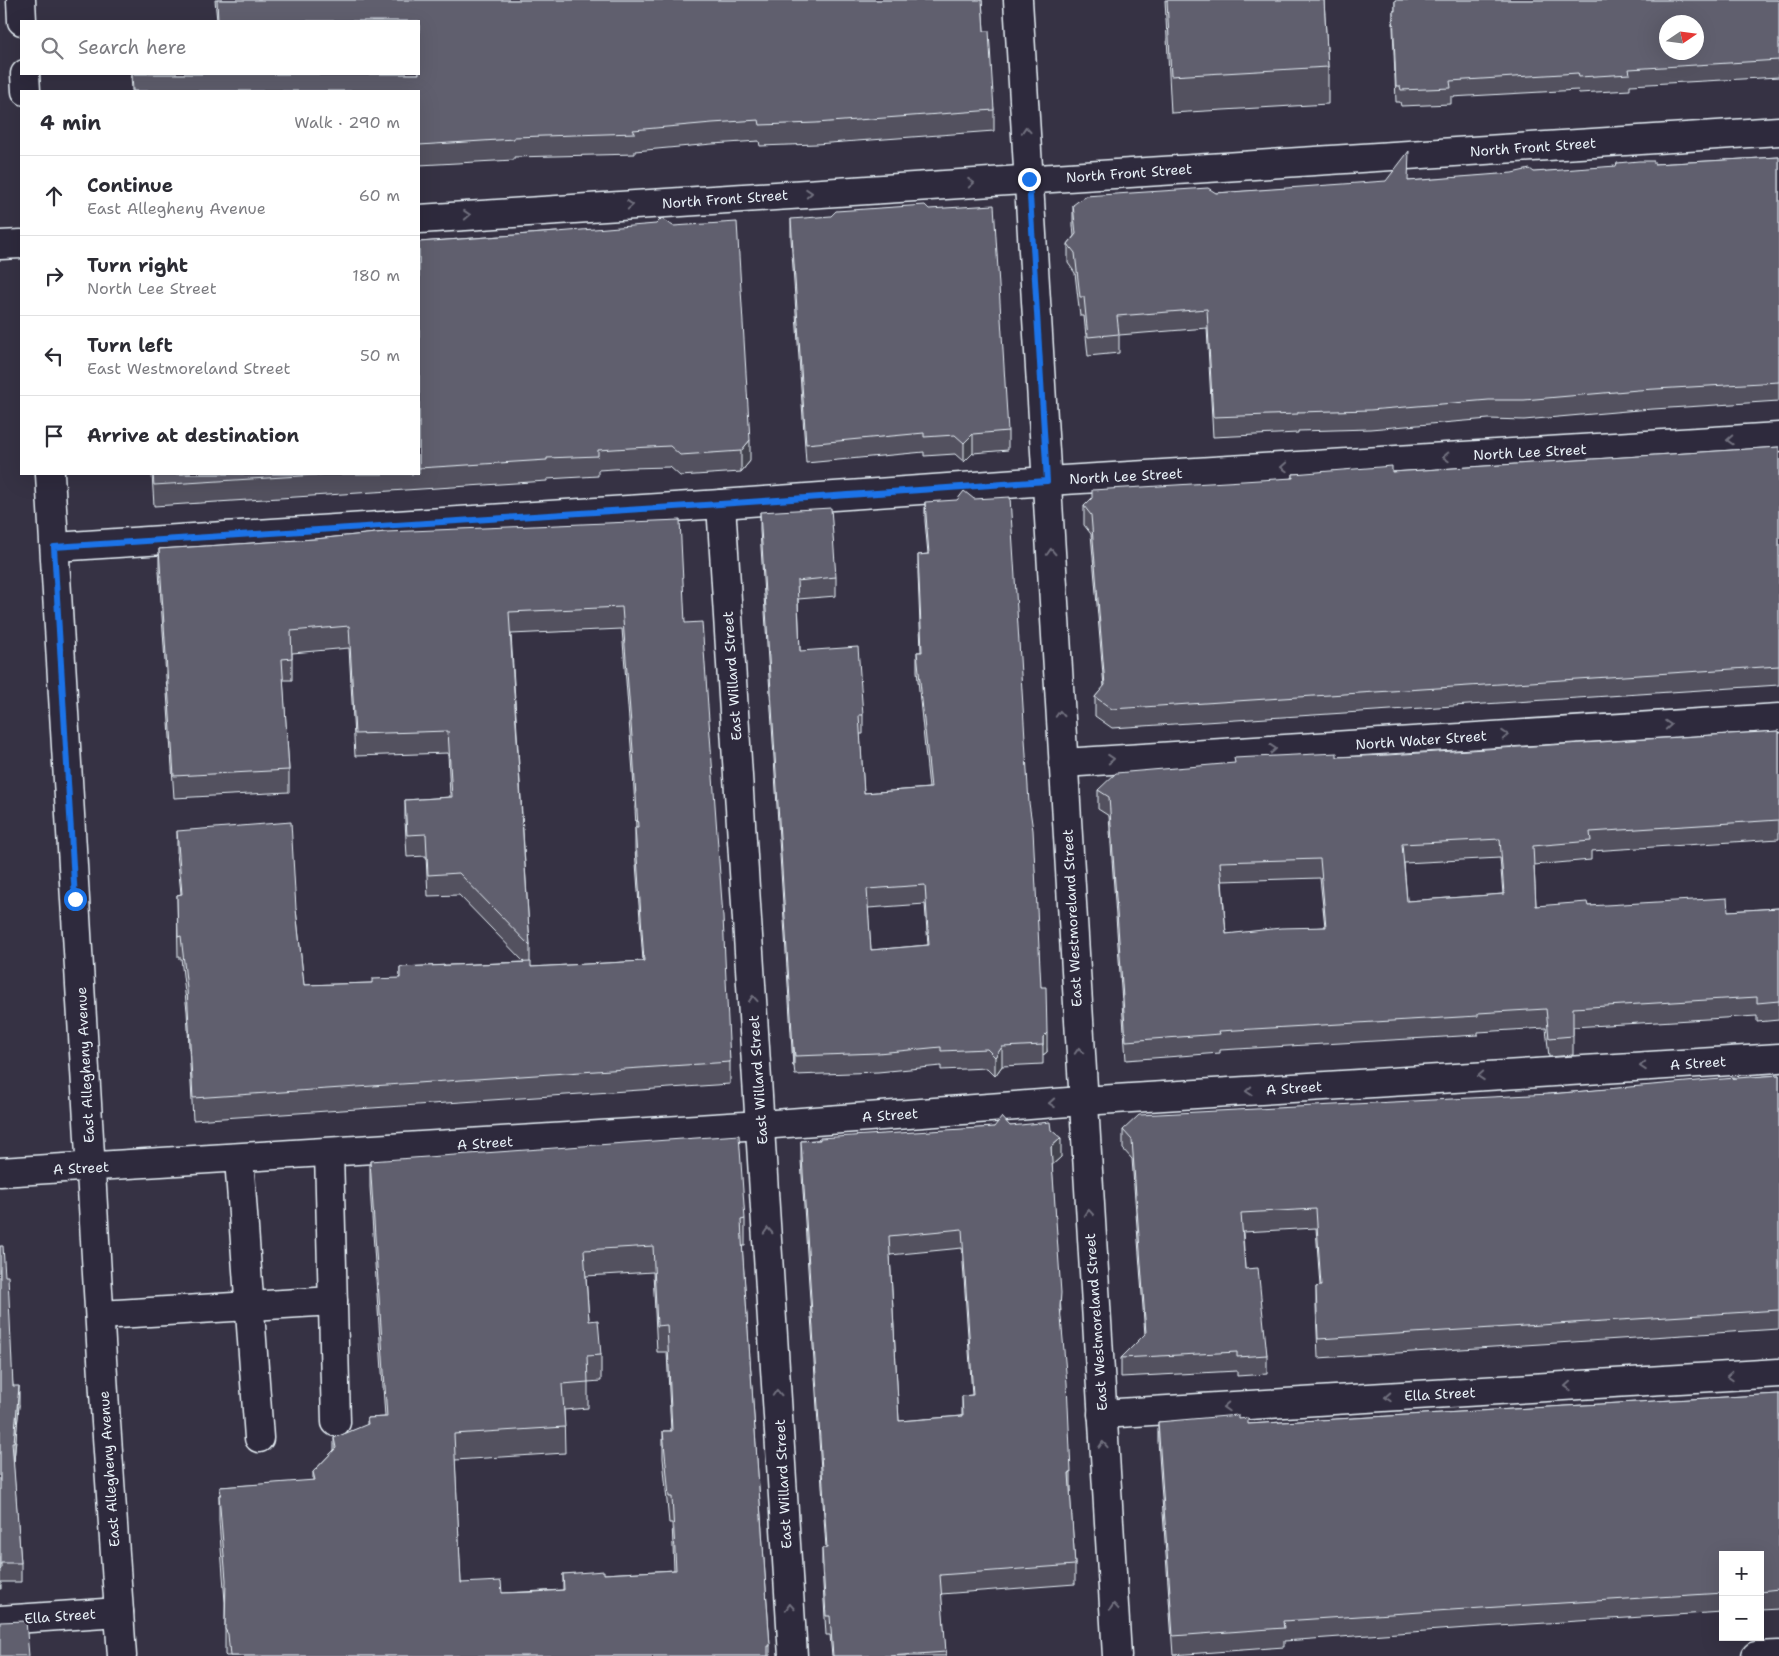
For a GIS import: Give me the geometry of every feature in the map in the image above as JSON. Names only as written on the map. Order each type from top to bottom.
[{"type":"street","points":[[20,0],[22,20]]},
{"type":"street","name":"East Westmoreland Street","points":[[1018,0],[1116,1656]]},
{"type":"street","points":[[25,75],[26,90]]},
{"type":"street","name":"North Front Street","points":[[420,219],[1779,131]]},
{"type":"street","points":[[0,245],[20,244]]},
{"type":"street","name":"North Lee Street","points":[[54,547],[1047,481],[1779,437]]},
{"type":"street","name":"East Allegheny Avenue","points":[[50,475],[122,1656]]},
{"type":"street","name":"East Willard Street","points":[[720,504],[761,1125],[793,1656]]},
{"type":"street","name":"North Water Street","points":[[1062,762],[1779,718]]},
{"type":"street","name":"A Street","points":[[0,1172],[329,1153],[761,1125],[1082,1101],[1779,1058]]},
{"type":"street","points":[[329,1153],[336,1422]]},
{"type":"street","points":[[239,1158],[259,1438]]},
{"type":"street","points":[[100,1315],[332,1301]]},
{"type":"street","name":"Ella Street","points":[[1102,1414],[1779,1373]]},
{"type":"street","name":"Ella Street","points":[[0,1620],[119,1612]]},
{"type":"street","points":[[1756,1656],[1779,1655]]},
{"type":"building","points":[[217,0],[982,0],[984,31],[989,31],[994,110],[816,123],[760,125],[759,120],[633,130],[635,133],[514,137],[514,139],[420,145],[420,90],[133,90],[132,75],[420,75],[420,20],[218,20]]},
{"type":"building","points":[[1167,0],[1324,0],[1328,67],[1171,76]]},
{"type":"building","points":[[1395,0],[1779,0],[1779,60],[1629,69],[1630,74],[1579,77],[1578,73],[1450,81],[1451,88],[1401,90],[1400,86],[1396,86],[1393,11],[1395,11]]},
{"type":"building","points":[[1409,151],[1408,181],[1512,173],[1530,169],[1534,172],[1616,166],[1617,163],[1639,161],[1654,161],[1654,164],[1779,157],[1779,382],[1638,390],[1524,400],[1489,400],[1370,410],[1213,417],[1207,309],[1117,316],[1119,334],[1088,337],[1084,297],[1080,297],[1075,253],[1068,244],[1076,234],[1073,205],[1085,196],[1208,188],[1216,193],[1386,181]]},
{"type":"building","points":[[925,205],[929,209],[994,205],[1008,431],[973,434],[964,443],[955,435],[924,437],[924,433],[806,444],[791,219],[831,216],[836,211]]},
{"type":"building","points":[[662,218],[673,226],[737,222],[750,440],[741,451],[680,455],[670,446],[630,448],[598,450],[598,456],[420,468],[420,242],[656,224]]},
{"type":"building","points":[[1779,447],[1779,666],[1112,709],[1095,697],[1105,685],[1091,515],[1084,506],[1092,498],[1092,490],[1293,478],[1293,474],[1392,466],[1392,472]]},
{"type":"building","points":[[153,475],[316,475],[154,485]]},
{"type":"building","points":[[964,491],[974,499],[1010,497],[1029,803],[1033,830],[1041,987],[1046,987],[1047,1033],[1043,1037],[1043,1045],[1002,1047],[995,1057],[987,1049],[941,1051],[941,1047],[878,1053],[795,1056],[760,512],[831,508],[836,577],[797,581],[800,651],[858,647],[863,715],[859,715],[864,793],[931,788],[917,652],[922,652],[918,555],[929,554],[925,502],[957,500]],"holes":[[[925,885],[929,945],[871,950],[867,889]]]},
{"type":"building","points":[[680,520],[685,623],[702,622],[723,917],[730,1062],[193,1098],[187,989],[181,936],[178,937],[177,895],[182,894],[177,831],[291,822],[296,909],[304,985],[372,983],[372,979],[400,978],[400,967],[531,962],[531,967],[644,961],[635,827],[638,827],[622,607],[509,612],[530,946],[459,873],[428,875],[426,834],[407,835],[405,800],[452,797],[448,731],[355,734],[349,626],[291,631],[292,658],[282,659],[289,770],[174,776],[159,549],[315,539],[386,532]]},
{"type":"building","points":[[1779,731],[1779,820],[1590,832],[1591,841],[1533,846],[1536,906],[1587,902],[1588,906],[1727,898],[1728,911],[1779,908],[1779,1001],[1757,1003],[1757,997],[1573,1008],[1573,1036],[1549,1038],[1546,1009],[1478,1013],[1478,1016],[1219,1031],[1220,1034],[1126,1041],[1109,797],[1098,790],[1116,773],[1235,763],[1234,758],[1337,753],[1337,757]],"holes":[[[1500,839],[1504,894],[1407,901],[1402,844]],[[1320,859],[1326,927],[1281,928],[1226,934],[1220,862]]]},
{"type":"building","points":[[1779,1075],[1779,1310],[1318,1339],[1316,1287],[1321,1286],[1316,1209],[1241,1213],[1245,1269],[1258,1268],[1267,1355],[1237,1357],[1237,1352],[1121,1358],[1146,1333],[1132,1140],[1123,1130],[1139,1115],[1550,1094]]},
{"type":"building","points":[[1002,1117],[1010,1126],[1050,1122],[1051,1130],[1061,1138],[1051,1147],[1061,1293],[1060,1307],[1067,1383],[1071,1472],[1069,1473],[1075,1565],[940,1575],[946,1652],[889,1656],[833,1656],[830,1616],[826,1616],[822,1548],[827,1548],[801,1141],[820,1140],[820,1138],[994,1127]],"holes":[[[962,1229],[973,1395],[962,1396],[963,1416],[899,1421],[889,1236]]]},
{"type":"building","points":[[739,1135],[745,1219],[741,1220],[743,1258],[770,1646],[768,1646],[768,1656],[230,1656],[228,1634],[225,1629],[226,1580],[219,1495],[221,1495],[220,1487],[315,1480],[313,1472],[336,1448],[334,1438],[368,1424],[367,1418],[387,1417],[370,1161]],"holes":[[[653,1246],[657,1326],[667,1325],[672,1431],[663,1431],[669,1497],[672,1497],[676,1570],[604,1574],[604,1571],[563,1574],[564,1590],[534,1592],[502,1593],[501,1581],[461,1583],[454,1434],[565,1427],[562,1384],[588,1382],[587,1356],[601,1355],[598,1320],[589,1321],[584,1250]]]},
{"type":"building","points":[[0,1246],[3,1246],[5,1276],[8,1276],[13,1386],[19,1386],[14,1442],[12,1442],[21,1563],[1,1563],[0,1570]]},
{"type":"building","points":[[1779,1394],[1779,1589],[1764,1591],[1764,1551],[1719,1551],[1719,1593],[1283,1621],[1284,1628],[1173,1636],[1158,1422],[1238,1415],[1238,1419],[1248,1418],[1248,1424]]},
{"type":"building","points":[[26,1621],[29,1656],[0,1656],[0,1622]]},
{"type":"route","points":[[75,899],[54,547],[1047,481],[1029,179]]}]
